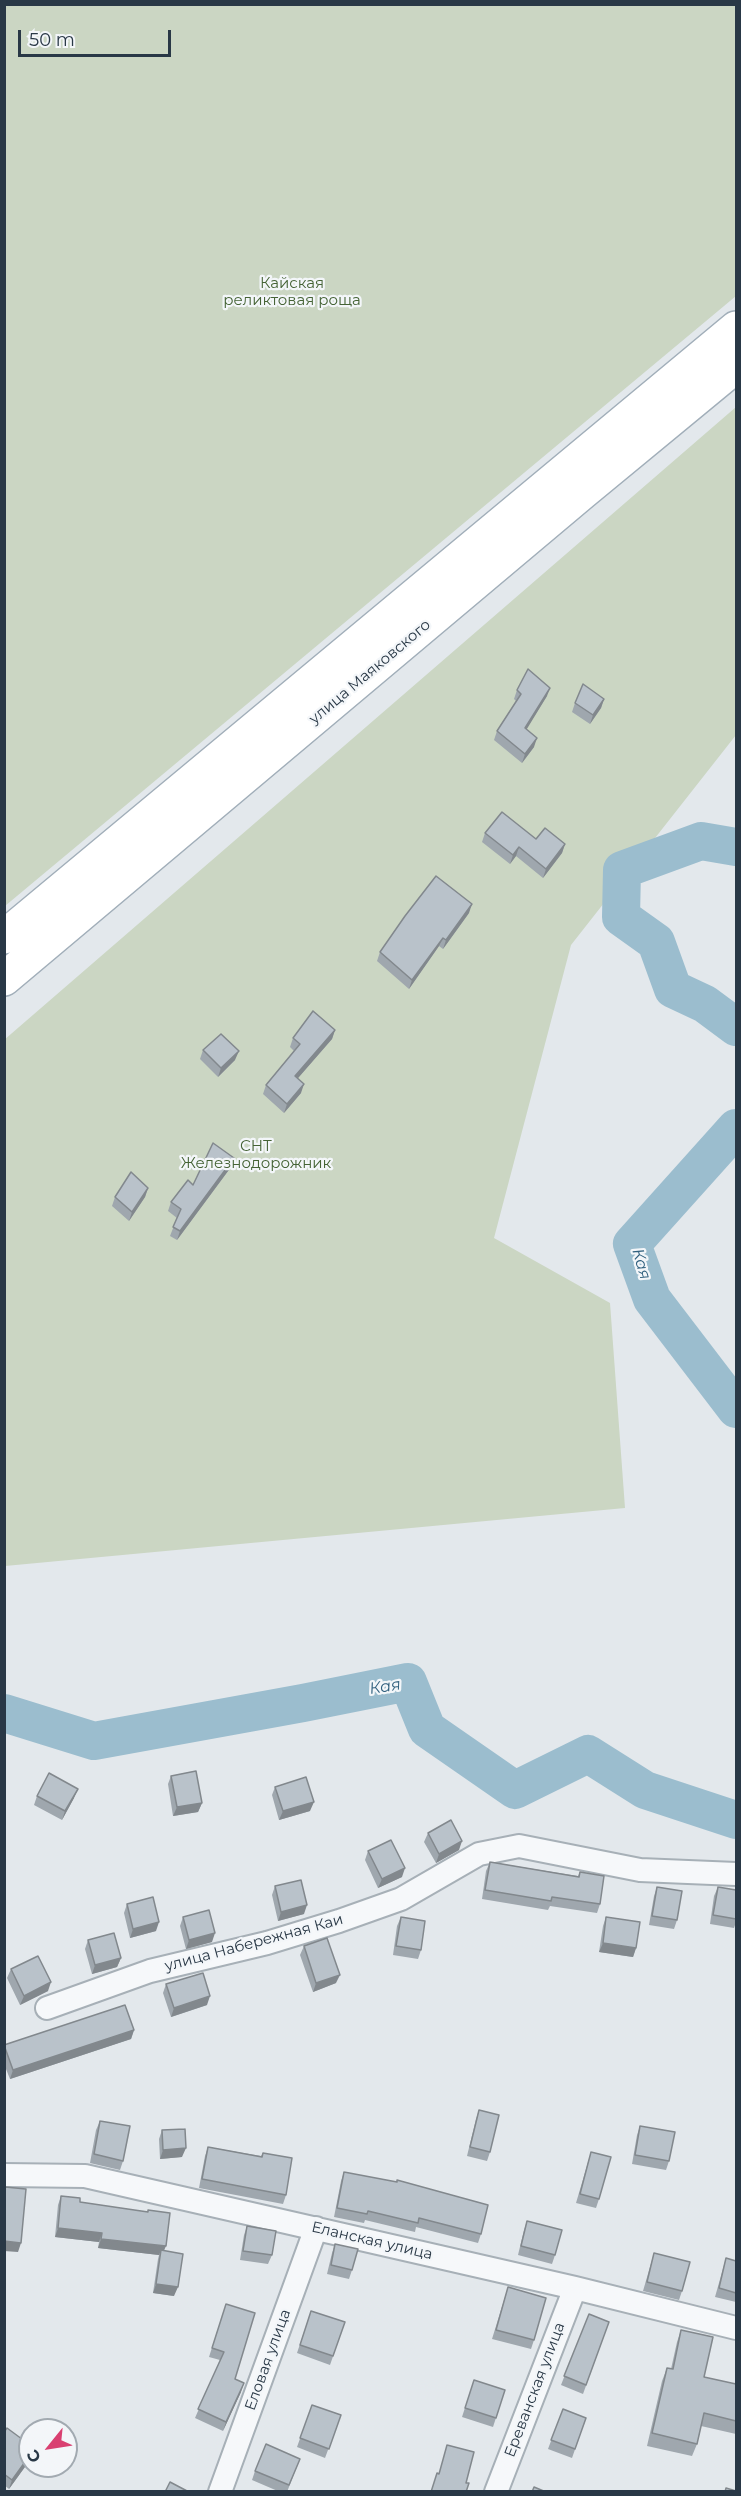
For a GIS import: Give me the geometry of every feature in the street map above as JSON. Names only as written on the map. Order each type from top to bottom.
[{"type":"main road","name":"улица Маяковского","points":[[4,937],[736,328]]},
{"type":"main road","name":"улица Маяковского","points":[[4,979],[573,500],[736,366]]},
{"type":"street","name":"улица Набережная Каи","points":[[47,2008],[150,1971],[267,1942],[339,1921],[401,1899],[479,1854],[519,1846],[640,1870],[736,1874]]},
{"type":"street","name":"Еланская улица","points":[[4,2175],[85,2176],[574,2288],[736,2328]]},
{"type":"street","name":"Еловая улица","points":[[219,2492],[316,2228]]},
{"type":"street","name":"Ереванская улица","points":[[496,2492],[574,2288]]},
{"type":"green space","name":"Кайская реликтовая роща","points":[[5,4],[736,5],[736,296],[5,906]]},
{"type":"green space","name":"СНТ Железнодорожник","points":[[736,407],[736,735],[571,945],[494,1238],[610,1303],[625,1508],[5,1566],[4,1040]]},
{"type":"building","points":[[528,669],[550,688],[525,728],[537,738],[525,754],[497,731],[521,694],[517,690]]},
{"type":"building","points":[[583,684],[604,699],[593,715],[575,703]]},
{"type":"building","points":[[502,812],[536,839],[545,828],[565,844],[546,869],[519,847],[513,855],[485,833]]},
{"type":"building","points":[[436,876],[472,904],[446,940],[443,938],[412,980],[380,952]]},
{"type":"building","points":[[313,1011],[335,1030],[295,1076],[304,1084],[287,1104],[266,1085],[300,1044],[293,1038]]},
{"type":"building","points":[[221,1034],[239,1051],[221,1068],[203,1050]]},
{"type":"building","points":[[213,1143],[234,1158],[180,1231],[173,1227],[181,1209],[171,1202],[188,1180],[193,1185]]},
{"type":"building","points":[[131,1172],[148,1188],[132,1212],[115,1197]]},
{"type":"building","points":[[196,1771],[202,1803],[177,1807],[171,1776]]},
{"type":"building","points":[[49,1773],[78,1789],[65,1811],[37,1796]]},
{"type":"building","points":[[306,1777],[314,1802],[283,1811],[275,1787]]},
{"type":"building","points":[[451,1820],[462,1841],[439,1854],[428,1833]]},
{"type":"building","points":[[391,1840],[405,1868],[382,1879],[368,1851]]},
{"type":"building","points":[[490,1862],[579,1877],[580,1872],[604,1876],[600,1904],[552,1897],[551,1901],[485,1890]]},
{"type":"building","points":[[301,1880],[307,1905],[281,1912],[275,1886]]},
{"type":"building","points":[[657,1887],[682,1891],[677,1920],[652,1916]]},
{"type":"building","points":[[718,1887],[736,1890],[736,1919],[713,1915]]},
{"type":"building","points":[[153,1897],[159,1922],[133,1929],[127,1904]]},
{"type":"building","points":[[209,1910],[215,1933],[189,1940],[183,1917]]},
{"type":"building","points":[[401,1917],[425,1921],[421,1950],[396,1946]]},
{"type":"building","points":[[606,1917],[640,1922],[636,1948],[603,1943]]},
{"type":"building","points":[[114,1933],[121,1958],[95,1965],[88,1940]]},
{"type":"building","points":[[327,1938],[340,1975],[316,1983],[304,1946]]},
{"type":"building","points":[[38,1956],[51,1982],[24,1996],[11,1969]]},
{"type":"building","points":[[203,1973],[210,1996],[174,2008],[166,1984]]},
{"type":"building","points":[[125,2005],[134,2030],[13,2070],[4,2045]]},
{"type":"building","points":[[479,2110],[499,2115],[490,2152],[470,2147]]},
{"type":"building","points":[[100,2121],[130,2126],[123,2161],[94,2154]]},
{"type":"building","points":[[640,2126],[675,2132],[669,2161],[635,2155]]},
{"type":"building","points":[[185,2129],[186,2148],[163,2150],[162,2130]]},
{"type":"building","points":[[208,2147],[262,2157],[263,2153],[292,2158],[286,2195],[202,2179]]},
{"type":"building","points":[[591,2152],[611,2157],[599,2199],[580,2194]]},
{"type":"building","points":[[344,2172],[397,2182],[397,2180],[488,2205],[481,2234],[419,2218],[418,2223],[368,2211],[367,2214],[337,2208]]},
{"type":"building","points":[[5,2187],[26,2189],[21,2243],[4,2241]]},
{"type":"building","points":[[61,2196],[80,2198],[80,2202],[170,2213],[166,2246],[101,2239],[102,2233],[58,2228]]},
{"type":"building","points":[[527,2221],[562,2230],[555,2255],[521,2246]]},
{"type":"building","points":[[247,2226],[276,2231],[272,2255],[243,2251]]},
{"type":"building","points":[[335,2244],[358,2249],[352,2270],[331,2265]]},
{"type":"building","points":[[161,2250],[183,2254],[178,2287],[156,2284]]},
{"type":"building","points":[[654,2253],[690,2262],[682,2291],[647,2282]]},
{"type":"building","points":[[726,2258],[736,2261],[736,2293],[719,2288]]},
{"type":"building","points":[[508,2287],[546,2298],[534,2340],[496,2330]]},
{"type":"building","points":[[226,2304],[255,2313],[235,2379],[244,2383],[226,2422],[198,2409],[224,2352],[212,2348]]},
{"type":"building","points":[[311,2311],[345,2322],[333,2356],[300,2345]]},
{"type":"building","points":[[589,2314],[609,2322],[586,2385],[564,2376]]},
{"type":"building","points":[[681,2330],[713,2337],[704,2377],[736,2384],[736,2421],[704,2413],[697,2444],[652,2433],[667,2368],[673,2369]]},
{"type":"building","points":[[474,2380],[505,2390],[496,2418],[465,2408]]},
{"type":"building","points":[[312,2405],[341,2415],[329,2449],[300,2438]]},
{"type":"building","points":[[563,2409],[586,2418],[575,2449],[551,2440]]},
{"type":"building","points":[[7,2428],[18,2436],[18,2472],[12,2480],[4,2474],[4,2432]]},
{"type":"building","points":[[266,2444],[300,2459],[289,2485],[255,2471]]},
{"type":"building","points":[[447,2445],[474,2452],[466,2492],[431,2492]]},
{"type":"building","points":[[170,2482],[189,2492],[165,2492]]},
{"type":"building","points":[[534,2487],[546,2492],[532,2492]]},
{"type":"building","points":[[726,2488],[736,2491],[736,2492],[725,2492]]},
{"type":"waterway","name":"Кая","points":[[736,847],[701,841],[622,870],[621,917],[656,942],[673,989],[705,1004],[736,1027]]},
{"type":"waterway","name":"Кая","points":[[736,1128],[632,1244],[652,1299],[736,1409]]},
{"type":"waterway","name":"Кая","points":[[4,1713],[94,1741],[408,1682],[427,1729],[515,1790],[588,1754],[645,1790],[736,1820]]}]
